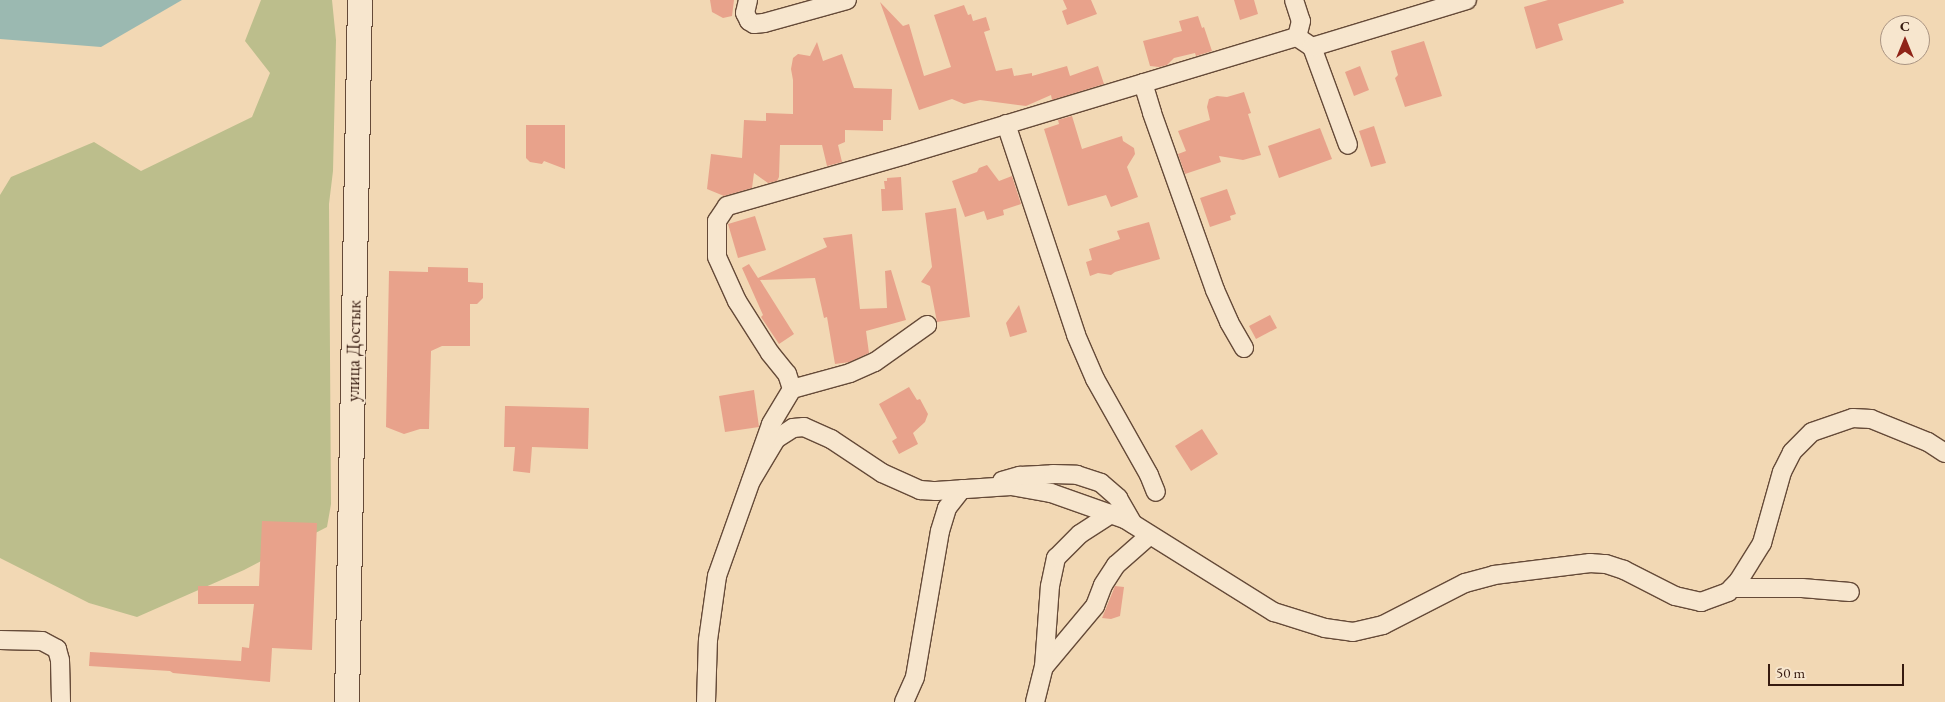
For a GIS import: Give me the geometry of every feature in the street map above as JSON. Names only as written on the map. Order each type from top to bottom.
[{"type":"main road","name":"улица Достык","points":[[347,702],[360,0]]},
{"type":"street","points":[[748,0],[745,13],[749,21],[754,24],[786,18],[847,0]]},
{"type":"street","points":[[1294,0],[1301,21],[1297,36]]},
{"type":"street","points":[[1312,47],[1468,0]]},
{"type":"street","points":[[1297,36],[1312,47],[1348,145]]},
{"type":"street","points":[[792,389],[787,374],[770,353],[737,301],[717,257],[717,221],[727,206],[1297,36]]},
{"type":"street","points":[[1144,83],[1152,113],[1215,290],[1229,322],[1244,348]]},
{"type":"street","points":[[1006,124],[1076,335],[1095,379],[1150,475],[1156,492]]},
{"type":"street","points":[[706,702],[708,640],[717,576],[771,424],[792,389],[850,373],[876,362],[927,325]]},
{"type":"street","points":[[780,411],[780,425],[784,433]]},
{"type":"street","points":[[751,481],[770,446],[784,433],[793,428],[804,427],[814,430],[882,473],[920,490],[936,491],[1011,486],[1051,493],[1110,514],[1132,524],[1274,612],[1325,628],[1353,632],[1383,625],[1465,584],[1494,575],[1590,563],[1606,564],[1615,567],[1675,596],[1701,602],[1728,592],[1740,580],[1762,543],[1782,472],[1792,452],[1812,432],[1853,418],[1871,419],[1928,442],[1945,453]]},
{"type":"street","points":[[982,487],[1020,476],[1077,475],[1100,482],[1118,498],[1132,524]]},
{"type":"street","points":[[904,702],[915,676],[940,531],[947,508],[962,489]]},
{"type":"street","points":[[1035,702],[1044,667],[1050,586],[1056,558],[1080,534],[1110,514]]},
{"type":"street","points":[[1044,667],[1095,606],[1102,585],[1116,565],[1150,535]]},
{"type":"street","points":[[1732,588],[1802,588],[1850,592]]},
{"type":"street","points":[[0,640],[42,641],[57,649],[60,660],[61,702]]},
{"type":"green space","points":[[261,0],[332,0],[336,40],[333,171],[329,204],[331,504],[327,527],[244,570],[137,617],[89,603],[0,558],[0,195],[11,177],[94,142],[141,171],[252,117],[270,73],[245,41]]},
{"type":"water","points":[[0,0],[182,0],[101,47],[0,39]]},
{"type":"building","points":[[710,0],[734,0],[732,16],[723,18],[712,12]]},
{"type":"building","points":[[1063,0],[1091,0],[1097,14],[1067,25],[1062,11],[1067,9]]},
{"type":"building","points":[[1234,0],[1254,0],[1258,14],[1240,20]]},
{"type":"building","points":[[1548,0],[1623,0],[1624,3],[1558,24],[1563,40],[1536,49],[1524,7]]},
{"type":"building","points":[[880,2],[903,26],[909,24],[924,76],[951,67],[934,15],[964,5],[968,15],[971,14],[973,21],[986,17],[990,30],[984,32],[996,71],[1012,68],[1014,76],[1032,73],[1032,76],[1067,66],[1070,76],[1098,66],[1104,84],[1052,100],[1051,95],[1026,106],[980,100],[964,104],[952,99],[919,110]]},
{"type":"building","points":[[1198,16],[1212,51],[1196,56],[1195,53],[1174,58],[1167,65],[1159,67],[1150,66],[1143,41],[1182,31],[1179,21]]},
{"type":"building","points":[[1424,41],[1442,96],[1405,107],[1395,78],[1398,75],[1391,51]]},
{"type":"building","points":[[817,42],[823,61],[842,54],[854,88],[892,89],[891,120],[883,120],[883,131],[845,130],[845,142],[838,145],[842,162],[827,166],[822,145],[780,145],[779,177],[777,181],[768,183],[754,173],[752,188],[724,196],[707,189],[711,154],[742,158],[744,120],[766,121],[766,113],[793,114],[793,80],[791,69],[793,58],[798,54],[810,56]]},
{"type":"building","points":[[1360,66],[1369,90],[1354,96],[1345,72]]},
{"type":"building","points":[[1244,92],[1251,113],[1248,114],[1261,155],[1243,160],[1219,156],[1221,162],[1185,174],[1178,154],[1186,151],[1178,131],[1210,120],[1207,107],[1209,99],[1217,96],[1227,97]]},
{"type":"building","points":[[1072,116],[1082,149],[1122,136],[1123,141],[1134,148],[1135,154],[1127,167],[1138,197],[1111,207],[1106,195],[1068,206],[1044,129],[1059,124],[1058,120]]},
{"type":"building","points":[[526,125],[565,125],[565,169],[544,161],[542,164],[530,162],[526,158]]},
{"type":"building","points":[[1374,126],[1386,163],[1371,167],[1359,131]]},
{"type":"building","points":[[1320,128],[1332,159],[1279,178],[1268,146]]},
{"type":"building","points":[[987,165],[999,181],[1012,176],[1021,204],[1003,210],[1004,215],[987,220],[984,211],[965,217],[952,181],[977,172],[979,168]]},
{"type":"building","points":[[901,177],[903,210],[882,211],[881,189],[885,189],[884,181],[887,181],[887,178]]},
{"type":"building","points":[[1227,189],[1236,214],[1230,216],[1231,220],[1210,227],[1200,198]]},
{"type":"building","points":[[956,208],[970,317],[937,322],[930,286],[921,282],[932,267],[925,213]]},
{"type":"building","points":[[755,216],[766,250],[738,258],[728,224]]},
{"type":"building","points":[[1149,222],[1160,259],[1115,272],[1111,275],[1098,273],[1090,276],[1086,262],[1092,260],[1089,249],[1120,239],[1117,231]]},
{"type":"building","points":[[852,234],[860,309],[887,308],[885,271],[891,270],[906,320],[866,331],[869,353],[850,362],[835,364],[827,317],[824,318],[815,278],[760,280],[794,334],[779,344],[761,317],[763,315],[742,268],[749,264],[758,278],[827,247],[823,238]]},
{"type":"building","points":[[428,267],[468,268],[468,282],[483,283],[483,298],[477,304],[470,304],[470,346],[442,346],[431,351],[429,429],[420,429],[404,434],[386,427],[389,271],[428,272]]},
{"type":"building","points":[[1019,305],[1027,332],[1010,337],[1006,323]]},
{"type":"building","points":[[1270,315],[1277,328],[1256,339],[1249,326]]},
{"type":"building","points":[[909,387],[917,400],[920,399],[928,414],[925,422],[913,433],[918,444],[899,454],[892,441],[897,438],[879,404]]},
{"type":"building","points":[[754,390],[759,427],[725,432],[719,396]]},
{"type":"building","points":[[505,406],[589,408],[588,449],[532,447],[530,473],[513,471],[515,447],[504,447]]},
{"type":"building","points":[[1202,429],[1218,454],[1191,471],[1175,446]]},
{"type":"building","points":[[262,521],[317,523],[312,650],[272,648],[270,682],[173,673],[170,671],[89,666],[90,652],[241,661],[242,647],[249,648],[254,604],[198,604],[198,586],[259,586]]},
{"type":"building","points":[[1115,586],[1124,587],[1120,616],[1111,619],[1102,618]]}]
